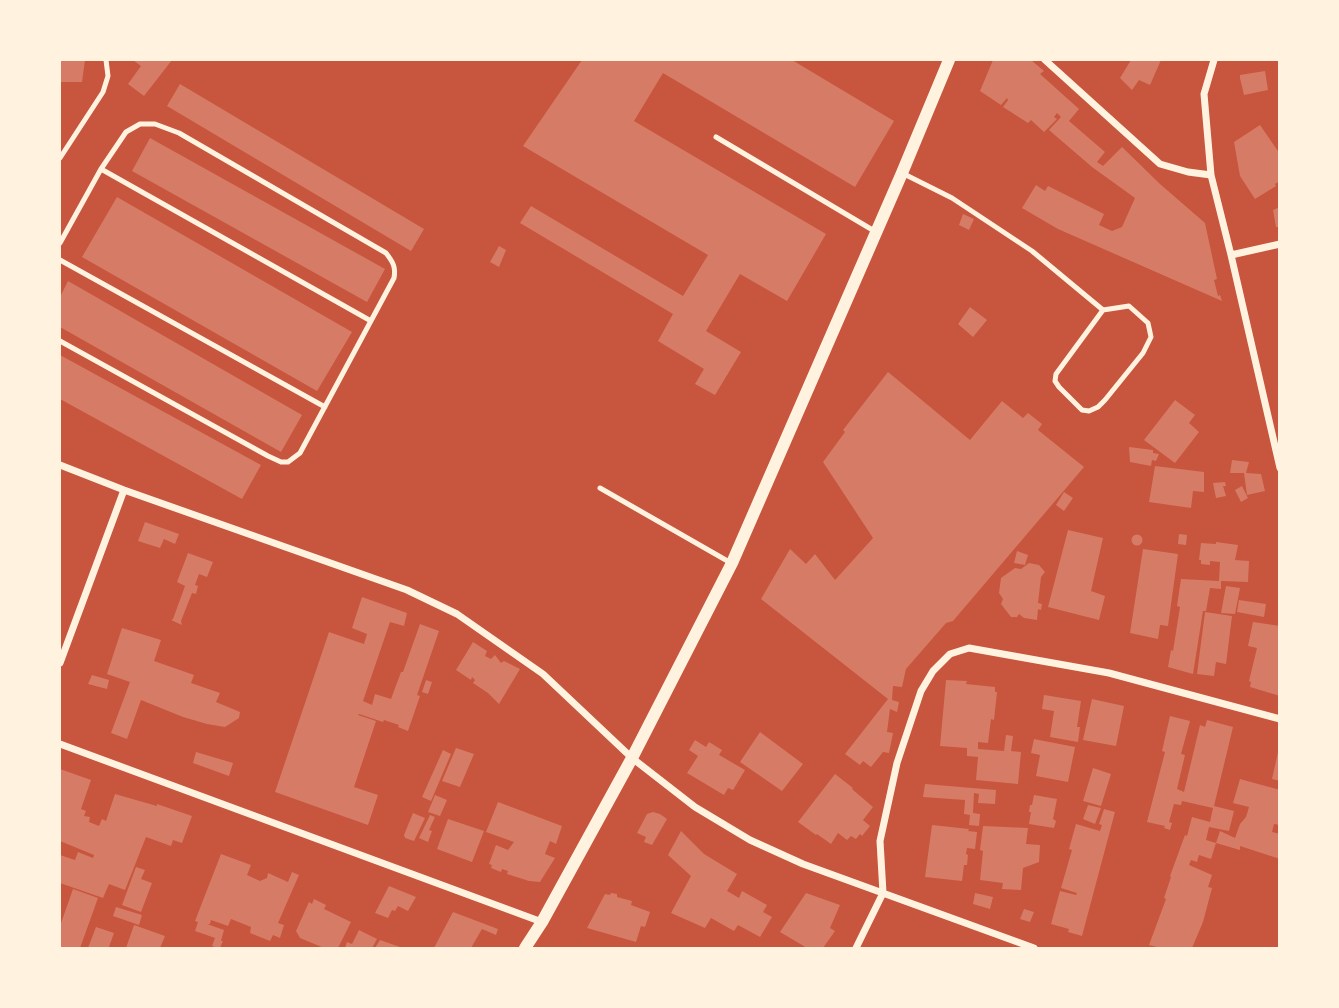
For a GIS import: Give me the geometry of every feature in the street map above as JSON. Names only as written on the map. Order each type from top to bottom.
[{"type":"street","points":[[525,948],[632,758],[732,563],[949,60]]},
{"type":"street","points":[[1045,60],[1160,164],[1211,175]]},
{"type":"street","points":[[1214,60],[1205,94],[1211,175],[1279,468]]},
{"type":"street","points":[[1231,255],[1279,244]]},
{"type":"street","points":[[60,465],[407,590],[457,614],[543,674],[632,758],[695,807],[750,840],[803,864],[1034,948]]},
{"type":"street","points":[[60,663],[124,490]]},
{"type":"street","points":[[856,948],[883,893],[880,841],[897,763],[921,691],[933,671],[950,654],[969,648],[1109,673],[1279,719]]},
{"type":"street","points":[[60,744],[542,922]]},
{"type":"lane","points":[[60,158],[103,92],[108,76],[106,60]]},
{"type":"lane","points":[[60,243],[101,169],[126,132],[140,124],[155,124],[179,133],[386,253],[394,263],[394,278],[299,453],[288,462],[281,462],[60,341]]},
{"type":"lane","points":[[716,137],[877,232]]},
{"type":"lane","points":[[101,169],[371,321]]},
{"type":"lane","points":[[902,173],[951,198],[1032,251],[1103,310],[1129,306],[1148,323],[1151,337],[1143,353],[1098,407],[1089,411],[1082,410],[1059,387],[1055,381],[1056,374],[1103,310]]},
{"type":"lane","points":[[60,260],[324,407]]},
{"type":"lane","points":[[600,488],[732,563]]},
{"type":"building","points":[[60,60],[85,60],[82,82],[60,82]]},
{"type":"building","points":[[133,60],[172,60],[144,96],[128,84],[141,66]]},
{"type":"building","points":[[582,60],[792,60],[894,121],[855,187],[663,73],[634,121],[826,234],[787,301],[740,274],[706,331],[741,352],[715,395],[695,384],[704,369],[658,341],[673,314],[520,223],[531,206],[683,296],[708,255],[523,146]]},
{"type":"building","points":[[993,60],[1031,60],[1044,71],[1040,74],[1079,109],[1069,121],[1105,152],[1097,162],[1103,166],[1122,147],[1205,223],[1217,279],[1214,280],[1222,301],[1058,229],[1022,208],[1036,185],[1045,191],[1048,186],[1104,214],[1099,225],[1112,231],[1122,227],[1135,198],[1092,167],[1049,130],[1061,117],[1057,113],[1054,117],[1057,119],[1044,132],[1031,120],[1028,123],[1003,107],[1007,98],[1001,105],[980,91]]},
{"type":"building","points":[[1131,60],[1161,60],[1150,85],[1139,80],[1132,90],[1120,78]]},
{"type":"building","points":[[1265,71],[1268,90],[1244,95],[1240,75]]},
{"type":"building","points":[[180,84],[424,229],[411,251],[167,106]]},
{"type":"building","points":[[1260,125],[1280,154],[1280,181],[1255,199],[1240,176],[1234,142]]},
{"type":"building","points":[[150,138],[385,269],[367,302],[132,171]]},
{"type":"building","points":[[117,197],[352,332],[317,391],[82,257]]},
{"type":"building","points":[[1280,207],[1280,227],[1276,227],[1273,210]]},
{"type":"building","points":[[963,214],[974,219],[969,230],[959,225]]},
{"type":"building","points":[[499,246],[506,250],[499,267],[490,262]]},
{"type":"building","points":[[68,281],[302,415],[281,452],[60,327],[60,297]]},
{"type":"building","points":[[970,307],[987,320],[973,337],[958,324]]},
{"type":"building","points":[[60,355],[261,465],[242,499],[60,399]]},
{"type":"building","points":[[888,372],[970,440],[1002,401],[1023,418],[1028,413],[1042,424],[1038,430],[1084,467],[953,621],[946,623],[906,669],[902,687],[893,686],[892,700],[899,702],[897,712],[890,709],[887,732],[893,733],[889,753],[883,752],[871,767],[863,761],[860,765],[845,754],[888,699],[761,599],[790,549],[806,564],[815,554],[835,580],[873,538],[823,462],[845,432],[843,430]]},
{"type":"building","points":[[1175,400],[1195,415],[1189,423],[1199,432],[1175,463],[1144,440]]},
{"type":"building","points":[[1129,447],[1153,450],[1153,453],[1159,454],[1156,461],[1152,460],[1151,466],[1130,462]]},
{"type":"building","points":[[1232,460],[1249,462],[1246,473],[1261,474],[1265,491],[1247,495],[1244,473],[1230,473]]},
{"type":"building","points":[[1155,466],[1204,472],[1204,492],[1193,491],[1191,508],[1149,502]]},
{"type":"building","points":[[1225,482],[1226,486],[1223,486],[1226,496],[1216,498],[1213,483]]},
{"type":"building","points":[[1242,486],[1248,498],[1241,502],[1235,490]]},
{"type":"building","points":[[1064,492],[1073,498],[1064,511],[1056,505]]},
{"type":"building","points":[[145,522],[179,534],[175,544],[164,539],[160,548],[138,541]]},
{"type":"building","points":[[1068,530],[1103,538],[1091,591],[1105,596],[1099,620],[1048,607]]},
{"type":"building","points":[[1179,534],[1187,535],[1186,545],[1178,544]]},
{"type":"building","points":[[1137,535],[1141,536],[1141,544],[1137,545],[1133,544],[1132,540],[1133,536]]},
{"type":"building","points":[[1201,543],[1238,545],[1235,560],[1249,561],[1248,582],[1221,581],[1221,589],[1210,588],[1206,611],[1203,611],[1193,674],[1168,667],[1180,607],[1177,606],[1181,579],[1219,581],[1220,562],[1210,561],[1210,565],[1201,564],[1199,560]]},
{"type":"building","points":[[1143,549],[1178,554],[1168,626],[1160,625],[1158,639],[1130,633]]},
{"type":"building","points":[[1017,551],[1028,555],[1025,565],[1014,563]]},
{"type":"building","points":[[188,553],[213,562],[207,577],[199,574],[195,585],[198,586],[196,594],[192,593],[181,621],[182,625],[171,620],[185,586],[177,582]]},
{"type":"building","points":[[1029,563],[1039,565],[1045,572],[1041,577],[1038,603],[1042,604],[1041,610],[1038,609],[1037,620],[1024,618],[1019,614],[1017,617],[1011,617],[1001,604],[1003,599],[999,593],[1001,578],[1015,568],[1021,569]]},
{"type":"building","points":[[1226,586],[1240,588],[1235,614],[1221,613]]},
{"type":"building","points":[[362,597],[407,613],[404,626],[390,622],[363,701],[372,705],[375,694],[391,699],[420,624],[439,631],[408,731],[384,720],[383,722],[358,715],[376,721],[354,787],[378,795],[368,825],[275,792],[329,632],[364,644],[367,634],[352,628]]},
{"type":"building","points":[[1239,600],[1266,604],[1264,617],[1237,612]]},
{"type":"building","points":[[1205,612],[1232,616],[1226,664],[1216,662],[1214,676],[1197,674]]},
{"type":"building","points":[[1253,622],[1280,626],[1280,696],[1250,687],[1257,648],[1248,646]]},
{"type":"building","points":[[122,628],[161,640],[154,661],[194,675],[191,683],[220,693],[216,702],[240,712],[239,718],[225,727],[207,724],[141,700],[127,739],[111,733],[130,682],[107,674]]},
{"type":"building","points":[[473,642],[487,651],[485,656],[491,659],[495,655],[501,663],[504,661],[520,669],[499,704],[473,683],[475,680],[472,677],[471,680],[456,670]]},
{"type":"building","points":[[92,675],[109,680],[107,689],[88,684]]},
{"type":"building","points":[[426,680],[432,682],[428,694],[422,692]]},
{"type":"building","points":[[946,680],[995,687],[997,692],[994,720],[991,719],[988,743],[978,742],[978,749],[1004,751],[1006,735],[1013,736],[1011,751],[1021,752],[1018,784],[976,780],[978,757],[967,756],[967,748],[940,746]]},
{"type":"building","points":[[1044,695],[1081,701],[1078,742],[1050,737],[1054,711],[1042,709]]},
{"type":"building","points":[[1092,699],[1124,706],[1116,746],[1083,740]]},
{"type":"building","points":[[1170,716],[1190,721],[1181,754],[1185,755],[1177,789],[1184,792],[1200,725],[1205,727],[1207,720],[1233,727],[1214,806],[1234,811],[1229,831],[1209,827],[1206,840],[1216,843],[1211,859],[1199,855],[1197,862],[1191,860],[1189,865],[1212,875],[1208,887],[1212,888],[1203,922],[1192,948],[1161,948],[1149,945],[1192,817],[1210,822],[1213,808],[1182,801],[1181,805],[1174,804],[1169,822],[1172,823],[1170,830],[1164,828],[1165,826],[1147,822],[1165,752],[1162,751]]},
{"type":"building","points":[[760,732],[803,764],[782,791],[740,762]]},
{"type":"building","points":[[1034,739],[1075,747],[1068,782],[1036,776],[1040,755],[1031,753]]},
{"type":"building","points":[[695,740],[706,747],[709,742],[722,750],[719,755],[745,770],[733,790],[728,788],[724,795],[687,773],[698,756],[689,750]]},
{"type":"building","points":[[456,748],[474,754],[460,787],[442,781]]},
{"type":"building","points":[[443,750],[451,754],[431,801],[422,797]]},
{"type":"building","points":[[196,752],[233,763],[229,776],[193,763]]},
{"type":"building","points":[[1280,752],[1280,781],[1272,779]]},
{"type":"building","points":[[1093,768],[1111,774],[1101,806],[1083,801]]},
{"type":"building","points":[[60,769],[91,780],[81,809],[86,811],[84,816],[90,817],[89,822],[99,826],[102,819],[106,821],[115,794],[192,816],[182,843],[173,840],[171,846],[146,837],[125,890],[109,884],[103,898],[60,883],[60,855],[75,860],[78,852],[93,858],[94,855],[60,841]]},
{"type":"building","points":[[835,774],[873,807],[863,820],[870,826],[862,836],[860,834],[856,839],[851,836],[847,840],[838,833],[831,844],[798,822]]},
{"type":"building","points":[[1240,779],[1280,790],[1280,825],[1274,824],[1272,832],[1280,834],[1280,859],[1240,846],[1240,850],[1216,843],[1220,831],[1235,838],[1246,817],[1249,807],[1233,803]]},
{"type":"building","points":[[925,784],[996,790],[995,804],[978,803],[979,794],[974,793],[973,813],[980,814],[979,826],[969,825],[970,815],[964,814],[965,800],[923,797]]},
{"type":"building","points":[[435,795],[447,800],[440,816],[428,812]]},
{"type":"building","points":[[1034,795],[1057,799],[1054,828],[1029,824],[1030,805]]},
{"type":"building","points":[[498,802],[562,826],[556,844],[550,841],[545,854],[555,858],[540,882],[491,868],[492,865],[489,864],[496,845],[508,850],[514,842],[486,832]]},
{"type":"building","points":[[1088,805],[1101,808],[1095,824],[1083,819]]},
{"type":"building","points":[[1104,809],[1115,812],[1082,936],[1051,924],[1060,891],[1076,895],[1077,893],[1061,888],[1076,824],[1100,831],[1102,825],[1099,824]]},
{"type":"building","points":[[653,812],[667,819],[652,845],[644,842],[646,837],[637,833],[647,814]]},
{"type":"building","points":[[413,813],[425,818],[414,841],[404,835]]},
{"type":"building","points":[[430,815],[435,817],[429,830],[432,831],[428,842],[419,838]]},
{"type":"building","points":[[448,819],[484,831],[472,862],[437,849]]},
{"type":"building","points":[[932,825],[977,832],[975,849],[967,848],[967,865],[964,865],[962,881],[925,877]]},
{"type":"building","points":[[983,826],[1028,828],[1026,844],[1040,845],[1039,862],[1023,868],[1021,890],[1002,889],[1003,883],[980,880]]},
{"type":"building","points":[[681,831],[704,854],[737,874],[727,891],[739,898],[742,891],[767,905],[763,912],[772,917],[760,937],[738,925],[734,931],[711,918],[705,928],[671,913],[691,876],[668,855]]},
{"type":"building","points":[[221,854],[251,865],[247,875],[260,881],[267,878],[268,873],[288,882],[292,872],[299,875],[278,923],[284,925],[280,938],[273,935],[270,941],[250,933],[251,927],[231,919],[228,926],[211,920],[210,924],[207,924],[224,930],[223,941],[218,948],[212,946],[215,938],[195,931],[198,922],[195,921]]},
{"type":"building","points":[[136,867],[145,870],[141,879],[152,883],[141,912],[122,905]]},
{"type":"building","points":[[389,886],[416,897],[408,911],[398,906],[388,918],[375,913]]},
{"type":"building","points":[[73,889],[98,898],[80,948],[60,948],[60,926]]},
{"type":"building","points":[[611,893],[650,912],[645,927],[641,926],[636,942],[587,928],[605,894]]},
{"type":"building","points":[[806,893],[840,905],[830,928],[835,931],[823,948],[807,948],[780,932]]},
{"type":"building","points":[[975,893],[993,897],[990,909],[973,904]]},
{"type":"building","points":[[314,899],[326,905],[324,909],[351,922],[338,948],[324,948],[300,938],[296,931],[309,902],[312,904]]},
{"type":"building","points":[[116,907],[142,915],[139,925],[113,916]]},
{"type":"building","points":[[1024,909],[1034,912],[1030,922],[1020,919]]},
{"type":"building","points":[[453,912],[498,929],[496,935],[482,929],[471,948],[434,948]]},
{"type":"building","points":[[134,925],[165,936],[160,948],[126,948]]},
{"type":"building","points":[[96,927],[114,933],[109,947],[88,948]]},
{"type":"building","points":[[359,930],[377,939],[372,948],[345,948],[347,942],[352,944]]},
{"type":"building","points":[[380,940],[403,948],[375,948]]}]
